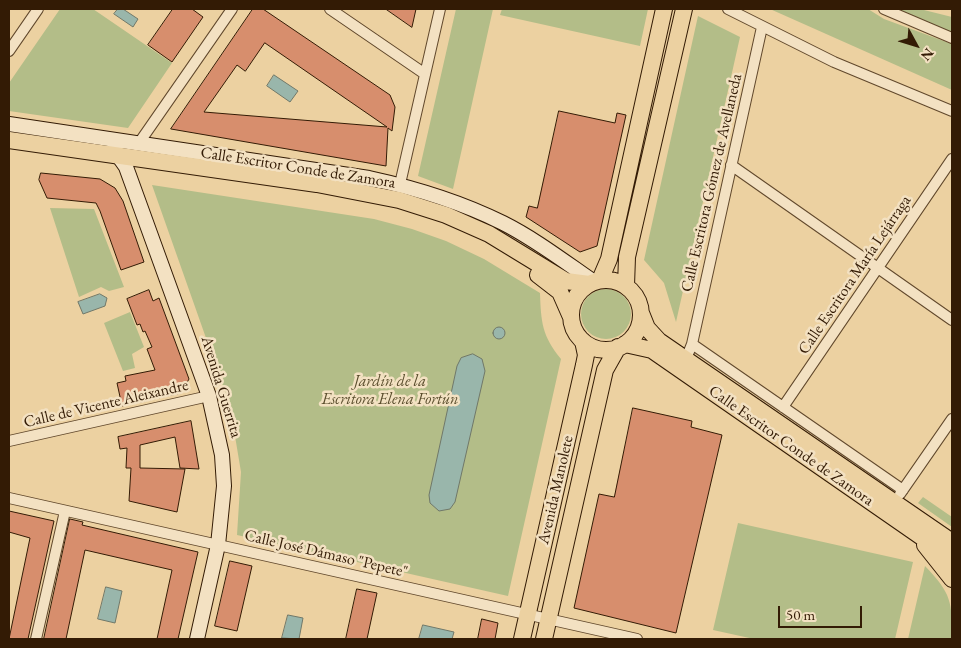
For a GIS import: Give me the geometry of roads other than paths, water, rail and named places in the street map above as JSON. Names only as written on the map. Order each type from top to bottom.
[{"type":"main road","points":[[594,282],[618,282],[626,286],[639,302],[641,313],[637,330],[622,346],[600,349],[583,341],[573,326],[571,317],[576,298],[594,282],[609,259],[664,9]]},
{"type":"main road","points":[[626,286],[627,257],[684,9]]},
{"type":"main road","name":"Calle Escritor Conde de Zamora","points":[[9,140],[342,198],[419,216],[482,242],[534,272],[560,292],[571,317]]},
{"type":"main road","name":"Calle Escritor Conde de Zamora","points":[[9,149],[345,188],[398,200],[446,215],[489,234],[566,281],[594,282]]},
{"type":"main road","name":"Calle Escritor Conde de Zamora","points":[[641,313],[646,328],[654,337],[689,352],[899,496],[952,542]]},
{"type":"main road","name":"Avenida Manolete","points":[[522,639],[584,365],[586,355],[583,341]]},
{"type":"main road","name":"Calle Escritor Conde de Zamora","points":[[622,346],[638,345],[652,350],[952,558]]},
{"type":"main road","name":"Avenida Manolete","points":[[544,639],[605,370],[622,346]]},
{"type":"main road","points":[[916,533],[952,579]]},
{"type":"street","points":[[9,52],[38,9]]},
{"type":"street","points":[[139,143],[232,9]]},
{"type":"street","points":[[330,9],[425,74]]},
{"type":"street","points":[[400,184],[440,9]]},
{"type":"street","points":[[728,9],[762,28],[834,62],[952,110]]},
{"type":"street","points":[[884,9],[952,38]]},
{"type":"street","name":"Calle Escritora Gómez de Avellaneda","points":[[689,352],[762,28]]},
{"type":"street","name":"Calle Escritor Conde de Zamora","points":[[9,124],[400,184],[436,196],[505,224],[594,282]]},
{"type":"street","points":[[103,138],[122,161]]},
{"type":"street","name":"Calle Escritora María Lejárraga","points":[[783,407],[952,159]]},
{"type":"street","name":"Avenida Guerrita","points":[[122,161],[209,396],[216,420],[223,462],[224,486],[218,545],[197,639]]},
{"type":"street","points":[[731,165],[952,320]]},
{"type":"street","name":"Calle Escritor Conde de Zamora","points":[[689,352],[783,407],[899,496]]},
{"type":"street","name":"Calle de Vicente Aleixandre","points":[[9,441],[209,396]]},
{"type":"street","points":[[897,520],[899,496],[952,419]]},
{"type":"street","name":"Calle José Dámaso \"Pepete\"","points":[[9,498],[637,639]]},
{"type":"street","points":[[36,639],[65,511]]},
{"type":"park label","name":"Jardín de la Escritora Elena Fortún","points":[[390,391]]}]
